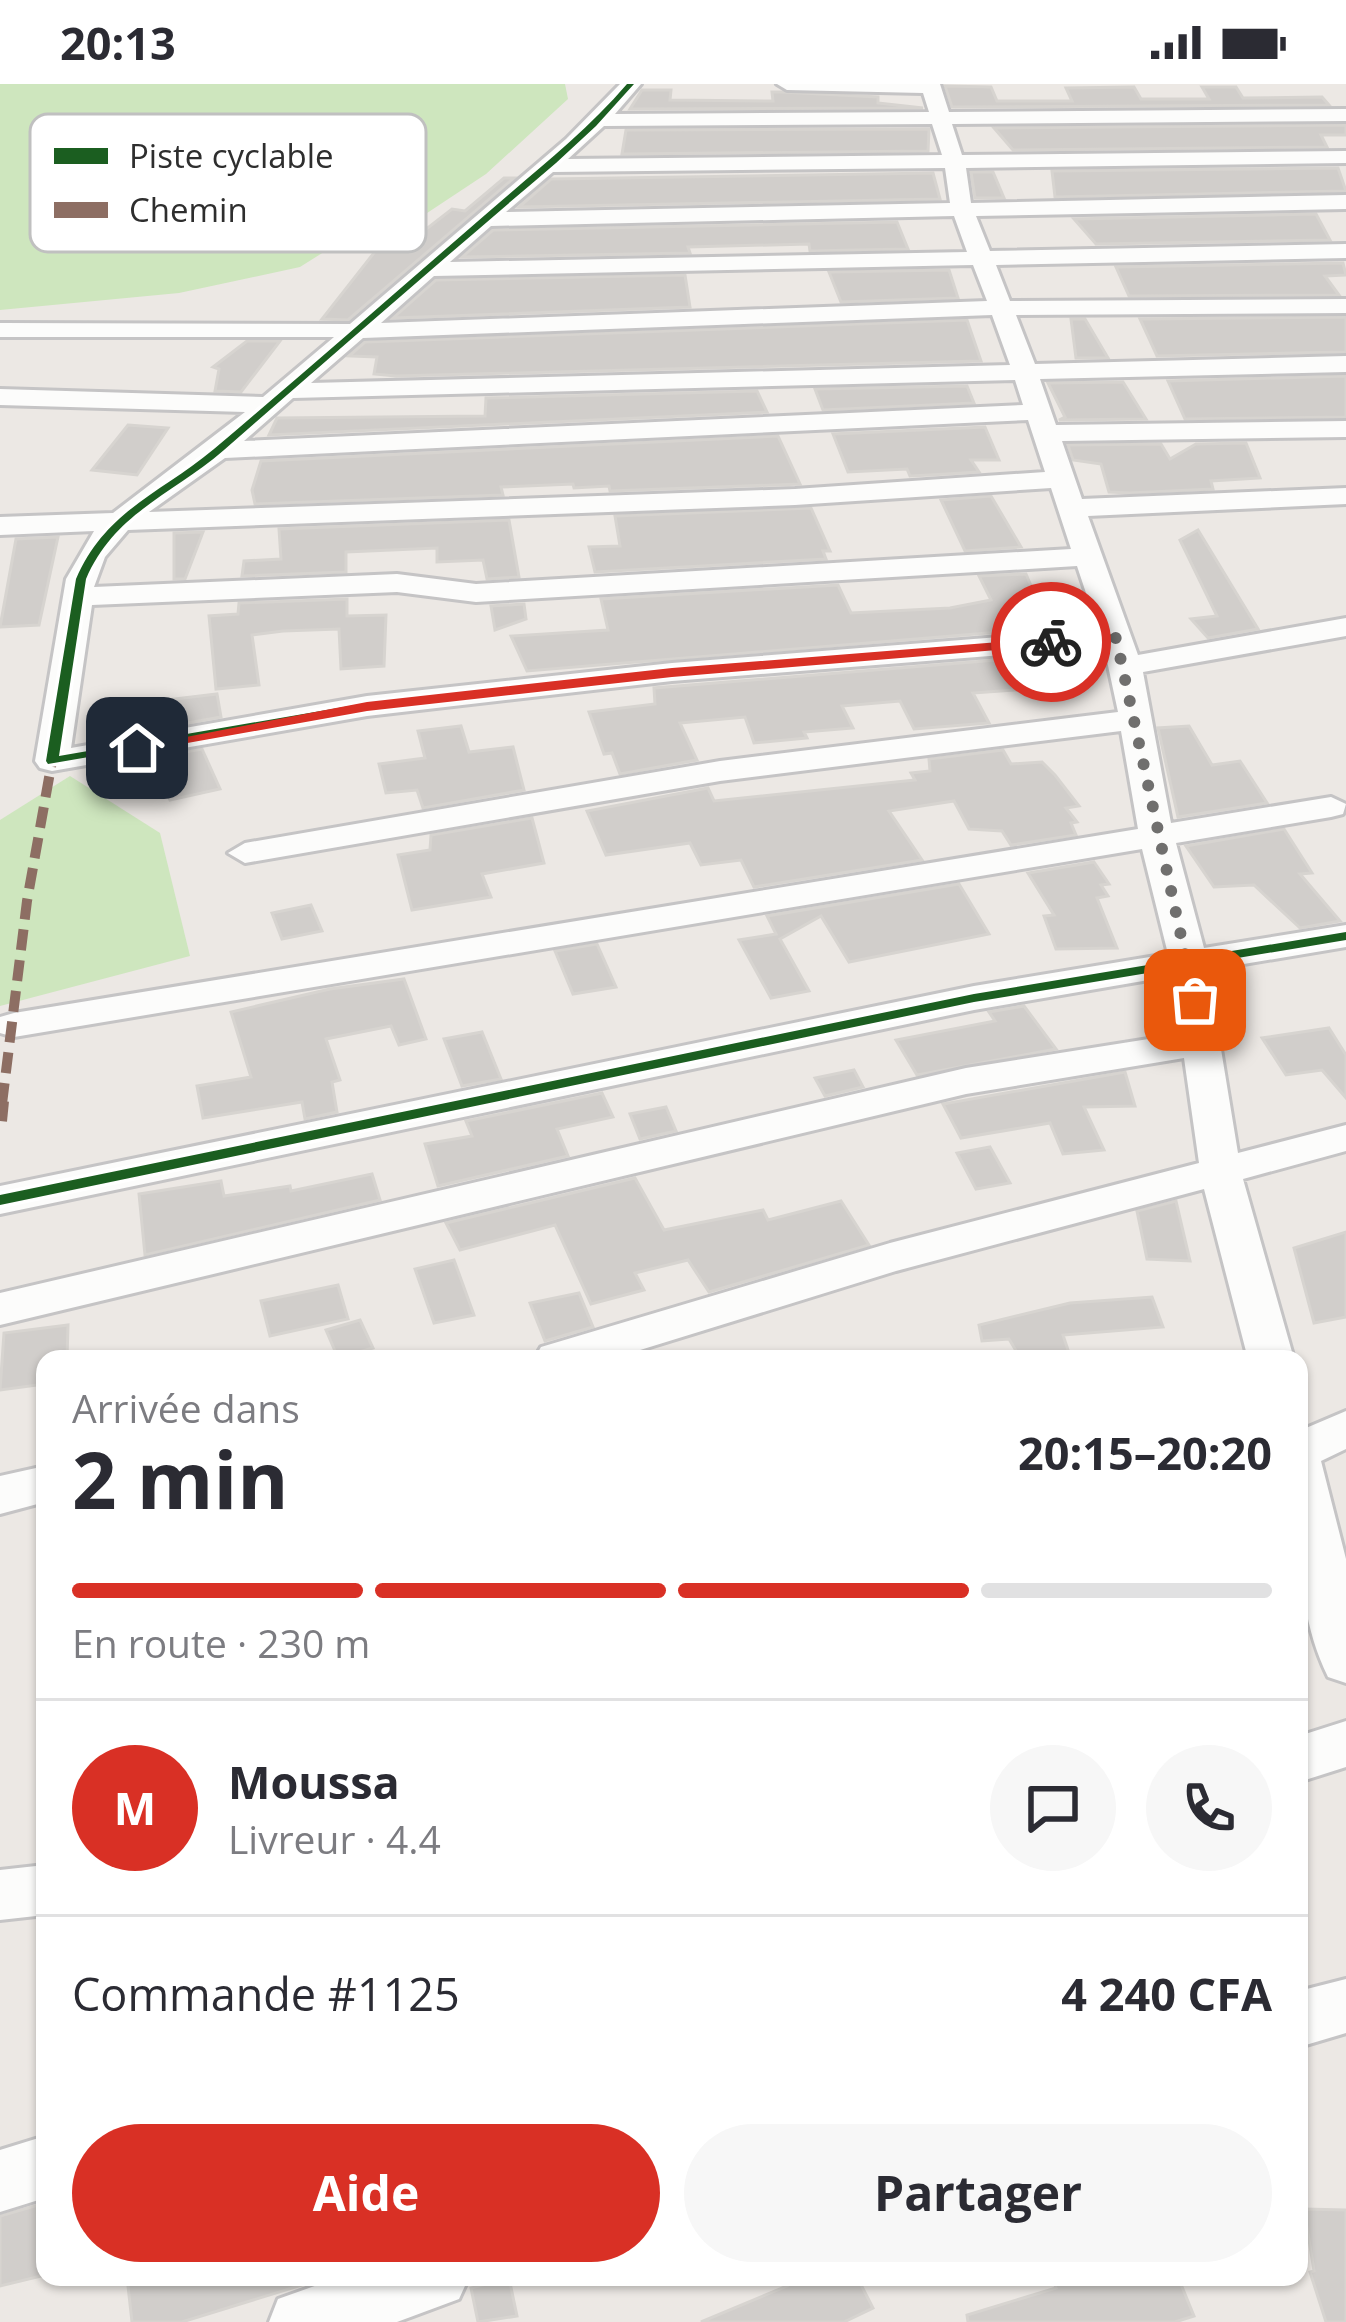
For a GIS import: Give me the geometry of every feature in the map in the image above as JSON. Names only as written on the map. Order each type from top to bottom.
[{"type":"street","points":[[632,84],[603,120],[432,269],[273,398],[219,450],[179,483],[112,525],[88,556],[52,761],[367,706],[672,672],[1121,652],[1346,627]]},
{"type":"street","points":[[787,84],[931,86],[955,165],[961,207],[1121,652],[1156,834],[1188,958],[1221,1174],[1269,1350]]},
{"type":"street","points":[[603,120],[944,122],[1346,115]]},
{"type":"street","points":[[548,166],[1346,157]]},
{"type":"street","points":[[486,219],[1346,202]]},
{"type":"street","points":[[432,269],[1346,251]]},
{"type":"street","points":[[0,330],[109,333],[273,326],[353,331],[1000,308],[1346,306]]},
{"type":"street","points":[[0,397],[273,398],[1346,364]]},
{"type":"street","points":[[219,450],[1038,423],[1346,429]]},
{"type":"street","points":[[0,526],[795,496],[1346,496]]},
{"type":"street","points":[[81,597],[398,584],[476,593],[1088,556]]},
{"type":"street","points":[[244,853],[720,771],[1137,718]]},
{"type":"street","points":[[14,1024],[1331,807]]},
{"type":"street","points":[[0,1200],[675,1058],[1188,958],[1346,936]]},
{"type":"street","points":[[0,1309],[966,1081],[1203,1042]]},
{"type":"street","points":[[587,1350],[890,1258],[1346,1138]]},
{"type":"street","points":[[1308,1447],[1346,1430]]},
{"type":"street","points":[[0,1495],[36,1486]]},
{"type":"street","points":[[1308,1503],[1346,1662]]},
{"type":"street","points":[[1308,1756],[1346,1744]]},
{"type":"street","points":[[0,1895],[36,1891]]},
{"type":"street","points":[[1308,2017],[1346,2006]]},
{"type":"street","points":[[0,2181],[36,2170]]},
{"type":"street","points":[[301,2322],[410,2286]]},
{"type":"green space","points":[[0,84],[565,84],[568,99],[486,174],[426,214],[426,114],[30,114],[30,252],[324,252],[300,267],[179,293],[0,310]]},
{"type":"green space","points":[[70,776],[160,833],[190,956],[0,1006],[0,820]]},
{"type":"building","points":[[945,86],[991,87],[997,101],[1072,101],[1066,88],[1134,87],[1141,99],[1209,99],[1202,87],[1236,87],[1243,98],[1322,97],[1329,105],[952,107]]},
{"type":"building","points":[[642,90],[671,90],[670,100],[773,101],[772,92],[782,92],[878,97],[878,103],[923,108],[630,109]]},
{"type":"building","points":[[1346,125],[1346,135],[1321,135],[1327,147],[1013,150],[994,128]]},
{"type":"building","points":[[929,129],[928,151],[622,154],[626,130]]},
{"type":"building","points":[[1338,168],[1346,191],[1055,197],[1052,171]]},
{"type":"building","points":[[971,172],[993,172],[1004,198],[975,198]]},
{"type":"building","points":[[933,173],[940,199],[519,207],[551,179]]},
{"type":"building","points":[[504,178],[514,178],[348,320],[322,319],[375,252],[426,252],[426,229],[452,209],[465,211]]},
{"type":"building","points":[[1316,214],[1330,240],[1096,244],[1074,219]]},
{"type":"building","points":[[897,222],[908,249],[810,251],[809,244],[688,247],[690,253],[462,257],[493,230]]},
{"type":"building","points":[[1343,263],[1346,275],[1325,276],[1339,295],[1129,296],[1116,267]]},
{"type":"building","points":[[949,270],[958,298],[841,302],[829,272]]},
{"type":"building","points":[[685,275],[690,307],[393,318],[436,280]]},
{"type":"building","points":[[1346,317],[1346,352],[1157,356],[1140,319]]},
{"type":"building","points":[[1071,319],[1085,319],[1108,358],[1076,358]]},
{"type":"building","points":[[967,320],[981,361],[396,376],[374,374],[377,357],[349,356],[365,342]]},
{"type":"building","points":[[247,341],[280,341],[241,392],[215,391],[219,369],[213,367]]},
{"type":"building","points":[[1346,376],[1346,417],[1185,419],[1168,381]]},
{"type":"building","points":[[1123,382],[1146,419],[1059,420],[1065,417],[1048,383]]},
{"type":"building","points":[[967,386],[974,403],[823,410],[815,389]]},
{"type":"building","points":[[757,391],[767,412],[269,435],[277,418],[485,416],[486,398]]},
{"type":"building","points":[[128,425],[168,428],[137,475],[92,470]]},
{"type":"building","points":[[985,427],[999,460],[971,460],[979,472],[910,476],[907,469],[848,472],[833,434]]},
{"type":"building","points":[[778,436],[800,484],[610,491],[609,486],[574,488],[573,484],[501,487],[503,495],[255,504],[252,490],[261,461]]},
{"type":"building","points":[[1246,443],[1260,478],[1211,481],[1213,489],[1130,493],[1109,492],[1101,464],[1073,460],[1068,445],[1161,444],[1170,459],[1196,444]]},
{"type":"building","points":[[991,496],[1021,547],[965,551],[941,500]]},
{"type":"building","points":[[811,508],[830,551],[823,551],[826,559],[595,572],[589,547],[620,546],[615,516]]},
{"type":"building","points":[[509,520],[519,577],[487,579],[483,560],[437,562],[437,548],[346,552],[346,572],[242,576],[244,561],[281,559],[279,529]]},
{"type":"building","points":[[1198,530],[1258,629],[1208,638],[1191,619],[1217,616],[1180,540]]},
{"type":"building","points":[[203,532],[185,579],[174,579],[174,533]]},
{"type":"building","points":[[58,537],[39,625],[0,627],[16,539]]},
{"type":"building","points":[[1026,574],[1049,628],[527,671],[511,636],[608,630],[601,599],[838,585],[851,613],[950,608],[991,600],[979,576]]},
{"type":"building","points":[[347,599],[347,616],[386,615],[384,666],[341,669],[339,629],[252,635],[259,685],[216,689],[209,616],[238,614],[239,603]]},
{"type":"building","points":[[524,604],[526,619],[495,630],[491,606]]},
{"type":"building","points":[[1058,655],[1067,686],[973,693],[989,723],[914,729],[900,701],[842,706],[853,728],[804,732],[807,738],[754,743],[745,717],[680,723],[697,760],[620,774],[612,753],[604,754],[589,712],[655,704],[654,688]]},
{"type":"building","points":[[217,694],[221,717],[137,732],[133,704]]},
{"type":"building","points":[[461,726],[469,752],[513,747],[524,790],[423,808],[417,790],[386,793],[379,764],[425,758],[418,731]]},
{"type":"building","points":[[1189,726],[1212,765],[1240,761],[1267,803],[1178,817],[1158,728]]},
{"type":"building","points":[[202,749],[220,789],[170,800],[152,758]]},
{"type":"building","points":[[1003,750],[1011,764],[1042,762],[1055,775],[1079,806],[1066,808],[1077,822],[1071,823],[1076,835],[1011,845],[1002,831],[969,829],[954,801],[889,811],[922,860],[754,887],[741,860],[701,865],[690,843],[606,855],[587,811],[708,788],[714,801],[915,780],[911,773],[930,771],[929,759]]},
{"type":"building","points":[[532,818],[544,863],[482,874],[491,897],[412,910],[398,855],[430,850],[431,835]]},
{"type":"building","points":[[1284,829],[1312,873],[1300,874],[1340,921],[1300,928],[1254,885],[1214,887],[1186,846]]},
{"type":"building","points":[[1094,862],[1109,884],[1101,885],[1108,896],[1097,898],[1117,948],[1056,949],[1044,916],[1054,915],[1028,873]]},
{"type":"building","points":[[959,884],[989,934],[849,962],[821,916],[780,939],[809,991],[771,998],[739,940],[776,934],[767,916]]},
{"type":"building","points":[[311,905],[322,931],[282,939],[272,913]]},
{"type":"building","points":[[597,944],[616,987],[573,994],[555,951]]},
{"type":"building","points":[[404,979],[426,1039],[399,1045],[391,1026],[326,1039],[340,1080],[332,1082],[337,1112],[305,1119],[302,1102],[203,1118],[197,1086],[251,1077],[231,1012],[330,989]]},
{"type":"building","points":[[1024,1006],[1056,1049],[917,1075],[896,1040],[995,1021],[989,1012]]},
{"type":"building","points":[[1329,1028],[1346,1055],[1346,1098],[1322,1070],[1286,1075],[1262,1038]]},
{"type":"building","points":[[482,1032],[501,1079],[462,1086],[444,1039]]},
{"type":"building","points":[[854,1070],[863,1087],[825,1096],[815,1078]]},
{"type":"building","points":[[1125,1072],[1135,1106],[1084,1107],[1104,1150],[1063,1154],[1050,1123],[961,1138],[943,1104]]},
{"type":"building","points":[[602,1093],[613,1117],[557,1129],[568,1156],[438,1186],[425,1144],[472,1136],[466,1121]]},
{"type":"building","points":[[666,1107],[676,1131],[640,1139],[630,1114]]},
{"type":"building","points":[[990,1147],[1010,1183],[976,1189],[957,1153]]},
{"type":"building","points":[[372,1174],[380,1200],[145,1255],[139,1194],[221,1181],[224,1196],[290,1186],[291,1191]]},
{"type":"building","points":[[635,1178],[664,1230],[763,1210],[768,1220],[841,1201],[869,1245],[709,1292],[688,1260],[635,1273],[644,1290],[591,1304],[555,1225],[460,1250],[446,1223]]},
{"type":"building","points":[[1176,1201],[1190,1261],[1147,1259],[1137,1211]]},
{"type":"building","points":[[1346,1232],[1346,1317],[1314,1323],[1294,1248]]},
{"type":"building","points":[[454,1260],[474,1315],[434,1323],[415,1269]]},
{"type":"building","points":[[338,1285],[348,1319],[270,1336],[261,1301]]},
{"type":"building","points":[[579,1293],[593,1327],[545,1341],[530,1303]]},
{"type":"building","points":[[1152,1297],[1163,1327],[1063,1335],[1068,1350],[1016,1350],[1009,1339],[982,1341],[979,1325],[1070,1303]]},
{"type":"building","points":[[360,1320],[373,1348],[335,1350],[326,1330]]},
{"type":"building","points":[[68,1325],[67,1350],[36,1350],[36,1385],[0,1390],[4,1333]]},
{"type":"building","points":[[36,2206],[36,2277],[0,2286],[0,2216]]},
{"type":"building","points":[[1308,2209],[1346,2210],[1346,2322],[1326,2322],[1310,2272],[1314,2271]]},
{"type":"building","points":[[128,2286],[299,2286],[182,2322],[132,2322]]},
{"type":"building","points":[[511,2286],[517,2316],[478,2322],[471,2288]]},
{"type":"building","points":[[787,2286],[862,2286],[873,2308],[844,2322],[701,2322]]},
{"type":"building","points":[[1182,2286],[1194,2316],[1175,2322],[968,2322],[967,2315],[1056,2288]]},
{"type":"marked path","points":[[0,1121],[27,901],[52,761]]},
{"type":"cycle path","points":[[631,84],[574,143],[407,288],[218,450],[104,537],[81,579],[52,761],[367,706],[672,672],[1116,637]]},
{"type":"cycle path","points":[[0,1200],[974,998],[1346,936]]},
{"type":"way so far","points":[[1051,642],[1116,638],[1126,666],[1156,834],[1195,1000]]},
{"type":"route","points":[[137,748],[367,706],[672,672],[1051,642]]}]
